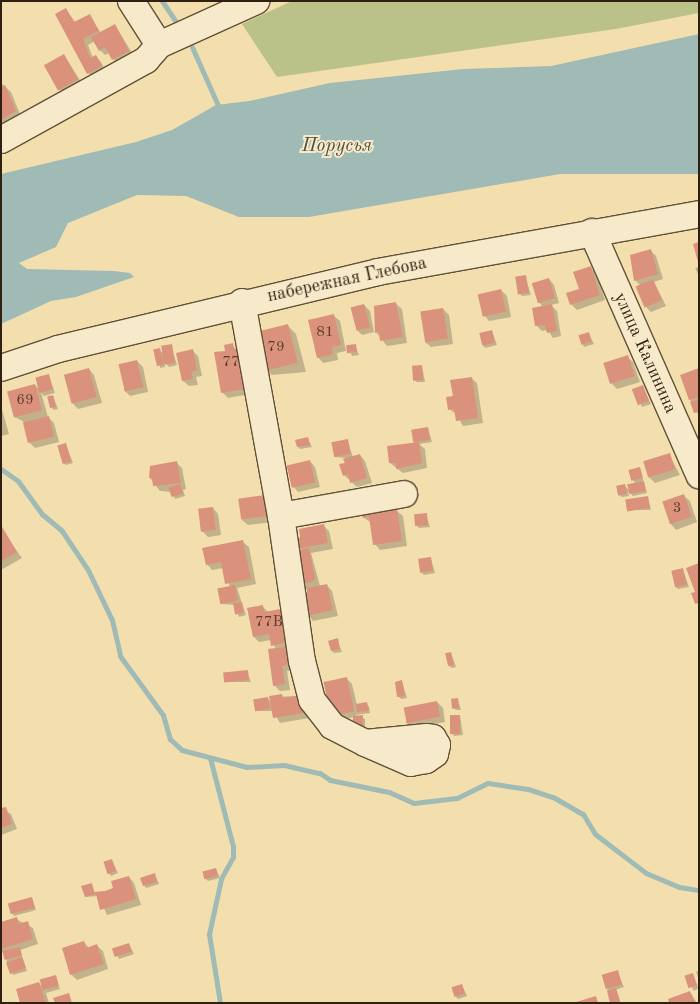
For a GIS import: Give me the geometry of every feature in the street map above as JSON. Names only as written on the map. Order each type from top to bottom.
[{"type":"street","points":[[132,1],[158,45]]},
{"type":"street","points":[[1,140],[146,60],[158,45],[256,1]]},
{"type":"street","name":"набережная Глебова","points":[[1,368],[58,349],[242,302],[378,272],[699,214]]},
{"type":"street","name":"улица Калинина","points":[[592,232],[699,475]]},
{"type":"street","points":[[242,302],[281,516],[302,661],[312,700],[332,726],[365,743]]},
{"type":"street","points":[[281,516],[404,494]]},
{"type":"green space","points":[[292,1],[699,1],[699,13],[616,29],[277,77],[242,24]]},
{"type":"water","name":"Порусья","points":[[699,34],[699,174],[560,174],[309,217],[239,217],[186,196],[137,195],[68,223],[56,247],[19,263],[27,269],[114,271],[130,273],[134,277],[76,297],[51,301],[1,324],[1,174],[136,142],[172,130],[216,105],[249,101],[330,83],[463,69],[551,66]]},
{"type":"building","points":[[66,8],[74,22],[90,14],[99,31],[83,39],[90,58],[96,55],[102,66],[87,74],[55,14]]},
{"type":"building","points":[[115,24],[129,51],[112,60],[105,47],[99,51],[91,37]]},
{"type":"building","points":[[64,54],[78,79],[58,91],[44,65]]},
{"type":"building","points":[[5,85],[16,111],[1,120],[1,87]]},
{"type":"building","points":[[699,242],[699,262],[698,262],[693,244]]},
{"type":"building","points":[[651,249],[658,274],[634,281],[630,255]]},
{"type":"building","points":[[591,266],[600,295],[570,305],[566,293],[579,289],[573,272]]},
{"type":"building","points":[[526,275],[529,293],[518,294],[515,277]]},
{"type":"building","points":[[549,278],[555,298],[538,303],[532,283]]},
{"type":"building","points":[[653,279],[662,300],[644,308],[636,286]]},
{"type":"building","points":[[501,289],[506,311],[483,317],[478,294]]},
{"type":"building","points":[[396,302],[403,337],[380,341],[379,332],[375,333],[374,306]]},
{"type":"building","points":[[364,304],[370,327],[357,331],[350,308]]},
{"type":"building","points":[[552,304],[557,331],[547,333],[545,325],[535,326],[532,308]]},
{"type":"building","points":[[443,308],[448,339],[425,342],[420,312]]},
{"type":"building","points":[[334,314],[341,345],[332,347],[333,354],[317,358],[308,320]]},
{"type":"building","points":[[288,324],[298,363],[264,371],[254,332]]},
{"type":"building","points":[[492,330],[495,343],[482,346],[479,333]]},
{"type":"building","points":[[589,332],[592,342],[581,345],[578,335]]},
{"type":"building","points":[[233,343],[234,349],[243,347],[245,389],[221,393],[214,352],[225,351],[224,345]]},
{"type":"building","points":[[172,344],[175,363],[164,364],[161,346]]},
{"type":"building","points":[[356,344],[357,352],[347,353],[346,345]]},
{"type":"building","points":[[160,348],[164,365],[157,366],[153,350]]},
{"type":"building","points":[[193,349],[197,370],[191,372],[193,379],[182,381],[176,353]]},
{"type":"building","points":[[628,355],[635,376],[610,384],[603,363]]},
{"type":"building","points":[[137,360],[143,387],[125,392],[118,364]]},
{"type":"building","points":[[422,365],[423,380],[413,381],[412,366]]},
{"type":"building","points":[[89,368],[97,397],[72,404],[64,375]]},
{"type":"building","points":[[699,368],[699,397],[689,400],[680,375]]},
{"type":"building","points":[[49,374],[53,390],[39,393],[35,377]]},
{"type":"building","points":[[472,377],[478,418],[456,421],[454,409],[448,410],[446,397],[453,396],[450,380]]},
{"type":"building","points":[[35,384],[42,410],[14,418],[7,392]]},
{"type":"building","points":[[643,385],[649,401],[638,405],[632,389]]},
{"type":"building","points":[[53,395],[56,407],[50,408],[47,396]]},
{"type":"building","points":[[699,399],[699,412],[694,413],[690,402]]},
{"type":"building","points":[[49,416],[54,436],[28,443],[23,423]]},
{"type":"building","points":[[428,427],[430,440],[413,442],[411,430]]},
{"type":"building","points":[[308,437],[310,445],[297,447],[295,440]]},
{"type":"building","points":[[348,439],[351,454],[334,457],[331,442]]},
{"type":"building","points":[[419,442],[422,463],[396,469],[396,463],[389,463],[387,446]]},
{"type":"building","points":[[66,443],[71,461],[63,464],[57,445]]},
{"type":"building","points":[[670,453],[675,469],[648,477],[643,461]]},
{"type":"building","points":[[360,454],[367,478],[350,483],[348,474],[343,476],[339,464],[345,463],[343,459]]},
{"type":"building","points":[[310,460],[315,482],[292,488],[287,465]]},
{"type":"building","points":[[177,461],[181,483],[153,486],[152,478],[149,478],[150,466]]},
{"type":"building","points":[[640,467],[643,478],[631,481],[628,470]]},
{"type":"building","points":[[644,481],[646,491],[629,494],[627,484]]},
{"type":"building","points":[[180,484],[183,494],[171,497],[169,488]]},
{"type":"building","points":[[625,484],[627,494],[618,496],[616,486]]},
{"type":"building","points":[[684,494],[692,517],[670,524],[662,501]]},
{"type":"building","points":[[265,495],[268,516],[241,520],[238,499]]},
{"type":"building","points":[[648,496],[650,508],[627,511],[625,500]]},
{"type":"building","points":[[213,507],[216,530],[201,532],[198,509]]},
{"type":"building","points":[[397,509],[402,541],[373,545],[369,517],[363,518],[362,515]]},
{"type":"building","points":[[427,513],[428,525],[415,526],[414,514]]},
{"type":"building","points":[[324,524],[328,543],[296,549],[294,539],[300,538],[299,529]]},
{"type":"building","points":[[1,525],[17,552],[1,561]]},
{"type":"building","points":[[243,540],[251,579],[225,584],[221,562],[206,565],[202,548]]},
{"type":"building","points":[[309,548],[315,579],[312,582],[298,585],[291,552]]},
{"type":"building","points":[[431,557],[433,571],[420,573],[418,559]]},
{"type":"building","points":[[699,563],[699,603],[695,604],[691,593],[695,592],[686,568]]},
{"type":"building","points":[[683,568],[687,585],[675,587],[671,571]]},
{"type":"building","points":[[327,584],[333,610],[306,616],[302,594],[307,593],[307,588]]},
{"type":"building","points":[[235,585],[238,601],[220,604],[217,588]]},
{"type":"building","points":[[242,602],[244,613],[235,614],[233,604]]},
{"type":"building","points":[[263,605],[264,612],[286,608],[293,641],[271,646],[269,634],[253,637],[247,608]]},
{"type":"building","points":[[338,638],[340,649],[331,651],[328,641]]},
{"type":"building","points":[[294,646],[296,664],[282,666],[285,684],[273,686],[268,649]]},
{"type":"building","points":[[451,652],[454,665],[448,666],[445,653]]},
{"type":"building","points":[[248,670],[249,680],[224,683],[223,673]]},
{"type":"building","points":[[347,677],[354,711],[331,716],[324,682]]},
{"type":"building","points":[[402,680],[405,696],[397,697],[395,682]]},
{"type":"building","points":[[282,694],[283,698],[301,695],[304,713],[273,718],[269,696]]},
{"type":"building","points":[[268,697],[270,709],[255,711],[253,699]]},
{"type":"building","points":[[458,698],[459,708],[452,709],[451,699]]},
{"type":"building","points":[[437,701],[440,717],[407,723],[404,707]]},
{"type":"building","points":[[367,702],[369,711],[357,712],[356,704]]},
{"type":"building","points":[[363,715],[363,727],[353,728],[353,716]]},
{"type":"building","points":[[450,715],[460,715],[460,734],[450,734]]},
{"type":"building","points":[[6,807],[12,824],[1,828],[1,808]]},
{"type":"building","points":[[112,859],[116,871],[107,874],[103,862]]},
{"type":"building","points":[[216,868],[218,876],[204,879],[202,871]]},
{"type":"building","points":[[155,873],[157,882],[143,886],[140,878]]},
{"type":"building","points":[[129,876],[136,899],[100,910],[96,894],[85,897],[81,886],[92,883],[94,892],[105,891],[113,888],[111,881]]},
{"type":"building","points":[[32,897],[35,908],[11,914],[8,903]]},
{"type":"building","points":[[17,917],[19,924],[28,921],[33,939],[1,949],[1,922]]},
{"type":"building","points":[[84,941],[86,948],[97,944],[104,964],[70,975],[62,948]]},
{"type":"building","points":[[129,943],[132,952],[115,957],[112,949]]},
{"type":"building","points":[[20,947],[22,956],[4,960],[2,951]]},
{"type":"building","points":[[22,957],[26,968],[10,974],[6,963]]},
{"type":"building","points":[[618,970],[622,984],[606,989],[602,975]]},
{"type":"building","points":[[693,973],[697,985],[688,988],[684,976]]},
{"type":"building","points":[[56,975],[59,986],[42,990],[40,979]]},
{"type":"building","points":[[39,982],[46,1003],[20,1003],[16,989]]},
{"type":"building","points":[[462,984],[465,994],[454,997],[451,987]]},
{"type":"building","points":[[616,988],[620,1001],[610,1003],[607,991]]},
{"type":"building","points":[[690,991],[695,1003],[669,1003],[668,999]]},
{"type":"building","points":[[69,993],[72,1003],[55,1003],[53,998]]},
{"type":"building","points":[[596,996],[598,1003],[576,1003],[576,1002]]},
{"type":"waterway","points":[[162,1],[177,23]]},
{"type":"waterway","points":[[192,47],[220,110]]},
{"type":"waterway","points":[[1,469],[18,481],[42,514],[62,531],[88,570],[112,620],[120,656],[163,715],[170,739],[182,750],[247,767],[284,765],[320,773],[330,780],[389,792],[414,803],[457,798],[488,783],[528,789],[553,797],[583,814],[595,834],[646,873],[679,887],[699,890]]},
{"type":"waterway","points":[[210,758],[233,846],[233,857],[221,879],[209,934],[220,1003]]}]
